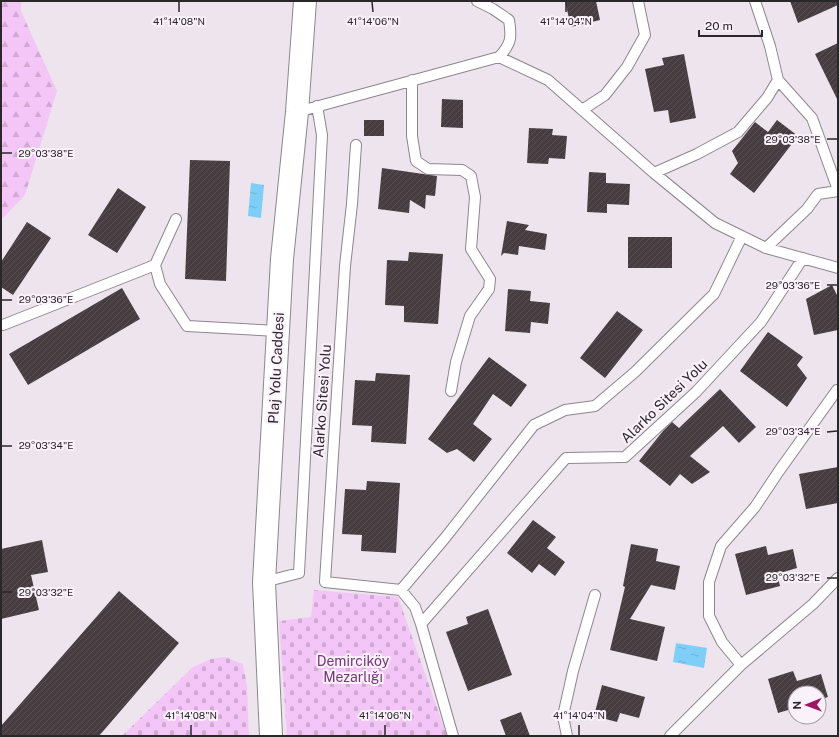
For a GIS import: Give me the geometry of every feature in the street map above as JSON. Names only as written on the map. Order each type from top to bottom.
[{"type":"street","name":"Plaj Yolu Caddesi","points":[[271,736],[264,582],[282,259],[307,109],[305,1]]},
{"type":"lane","points":[[264,582],[299,573],[322,135],[307,109],[499,58],[507,49],[512,35],[508,20],[493,9],[477,1]]},
{"type":"lane","points":[[582,110],[605,95],[627,67],[645,36],[638,1]]},
{"type":"lane","points":[[755,1],[770,46],[778,80],[812,118],[838,190],[818,194],[807,209],[766,248]]},
{"type":"lane","points":[[499,58],[548,80],[654,173],[715,222],[766,248],[838,268]]},
{"type":"lane","points":[[412,80],[412,136],[416,161],[428,169],[462,170],[472,176],[475,197],[471,249],[490,279],[489,289],[470,316],[456,362],[451,391]]},
{"type":"lane","points":[[654,173],[697,154],[738,132],[767,98],[778,80]]},
{"type":"lane","name":"Alarko Sitesi Yolu","points":[[356,145],[344,281],[325,582],[401,590]]},
{"type":"lane","points":[[3,325],[154,265],[176,219]]},
{"type":"lane","points":[[453,736],[415,607],[401,590],[445,538],[534,425],[565,410],[595,406],[635,372],[714,294],[742,236]]},
{"type":"lane","name":"Alarko Sitesi Yolu","points":[[421,624],[566,458],[625,457],[696,392],[761,322],[803,258]]},
{"type":"lane","points":[[154,265],[160,284],[187,326],[278,331]]},
{"type":"lane","points":[[741,665],[722,642],[709,616],[710,582],[721,546],[755,507],[779,470],[837,390]]},
{"type":"lane","points":[[670,736],[741,665],[813,604],[838,578]]},
{"type":"lane","points":[[567,736],[563,716],[572,671],[595,595]]},
{"type":"green space","points":[[1,1],[21,1],[21,11],[57,91],[25,195],[1,220]]},
{"type":"green space","name":"Demirciköy Mezarlığı","points":[[314,590],[398,597],[447,736],[287,736],[279,621],[311,617]]},
{"type":"green space","points":[[225,657],[243,664],[247,686],[249,736],[122,736],[193,667],[211,659]]},
{"type":"water","points":[[251,183],[264,185],[261,218],[248,216]]},
{"type":"water","points":[[676,643],[707,648],[704,668],[673,662]]},
{"type":"building","points":[[565,1],[596,1],[600,20],[571,27]]},
{"type":"building","points":[[790,1],[838,1],[838,5],[798,23]]},
{"type":"building","points":[[838,43],[838,101],[815,54]]},
{"type":"building","points":[[684,54],[696,118],[670,123],[668,110],[654,112],[645,69],[664,65],[662,58]]},
{"type":"building","points":[[442,99],[463,100],[463,128],[441,127]]},
{"type":"building","points":[[364,120],[384,120],[384,136],[364,136]]},
{"type":"building","points":[[777,120],[798,136],[754,193],[730,174],[738,163],[732,151],[755,122],[768,132]]},
{"type":"building","points":[[529,128],[553,129],[552,135],[567,136],[565,159],[549,158],[548,164],[527,163]]},
{"type":"building","points":[[190,160],[230,161],[226,281],[185,279]]},
{"type":"building","points":[[382,168],[437,176],[435,196],[426,195],[425,209],[410,200],[409,213],[378,209]]},
{"type":"building","points":[[589,172],[606,173],[606,183],[630,184],[629,205],[607,204],[607,213],[587,212]]},
{"type":"building","points":[[118,188],[146,207],[117,253],[88,235]]},
{"type":"building","points":[[507,221],[529,225],[525,230],[547,234],[545,250],[519,246],[518,255],[504,253],[501,256]]},
{"type":"building","points":[[27,222],[51,238],[13,295],[1,287],[1,262]]},
{"type":"building","points":[[628,237],[672,237],[672,268],[628,268]]},
{"type":"building","points":[[409,252],[443,254],[438,324],[404,322],[404,306],[385,305],[387,260],[408,261]]},
{"type":"building","points":[[832,285],[838,297],[838,330],[814,335],[806,299]]},
{"type":"building","points":[[122,288],[140,319],[28,385],[9,354]]},
{"type":"building","points":[[508,289],[531,291],[530,301],[550,303],[548,324],[531,322],[530,333],[505,331]]},
{"type":"building","points":[[617,311],[643,330],[605,378],[580,358]]},
{"type":"building","points":[[768,332],[803,357],[797,365],[807,378],[787,407],[740,371]]},
{"type":"building","points":[[489,357],[527,385],[511,407],[493,394],[473,424],[492,439],[474,462],[457,449],[447,453],[428,439]]},
{"type":"building","points":[[376,373],[410,375],[406,444],[371,442],[372,426],[352,425],[355,380],[375,381]]},
{"type":"building","points":[[720,389],[756,427],[739,443],[723,426],[690,456],[710,472],[692,484],[680,474],[670,486],[639,461],[672,422],[679,428]]},
{"type":"building","points":[[838,467],[838,503],[806,509],[799,474]]},
{"type":"building","points":[[367,481],[400,483],[396,553],[361,551],[362,535],[342,534],[345,489],[366,490]]},
{"type":"building","points":[[533,520],[556,537],[547,548],[565,562],[555,576],[539,564],[532,573],[507,553]]},
{"type":"building","points":[[42,540],[48,572],[31,575],[39,610],[1,619],[1,549]]},
{"type":"building","points":[[631,544],[658,549],[656,561],[680,566],[675,590],[651,585],[630,619],[665,627],[657,661],[610,650],[625,587],[623,586]]},
{"type":"building","points":[[766,546],[768,555],[793,549],[797,568],[777,574],[780,586],[746,595],[735,554]]},
{"type":"building","points":[[119,591],[179,643],[99,736],[1,736],[1,726]]},
{"type":"building","points":[[488,609],[512,675],[468,691],[446,632],[468,624],[466,617]]},
{"type":"building","points":[[793,671],[797,681],[821,674],[824,685],[787,685],[787,710],[778,713],[768,679]]},
{"type":"building","points":[[602,685],[645,697],[639,718],[620,713],[617,722],[594,716]]},
{"type":"building","points":[[521,712],[530,736],[506,736],[500,720]]}]
